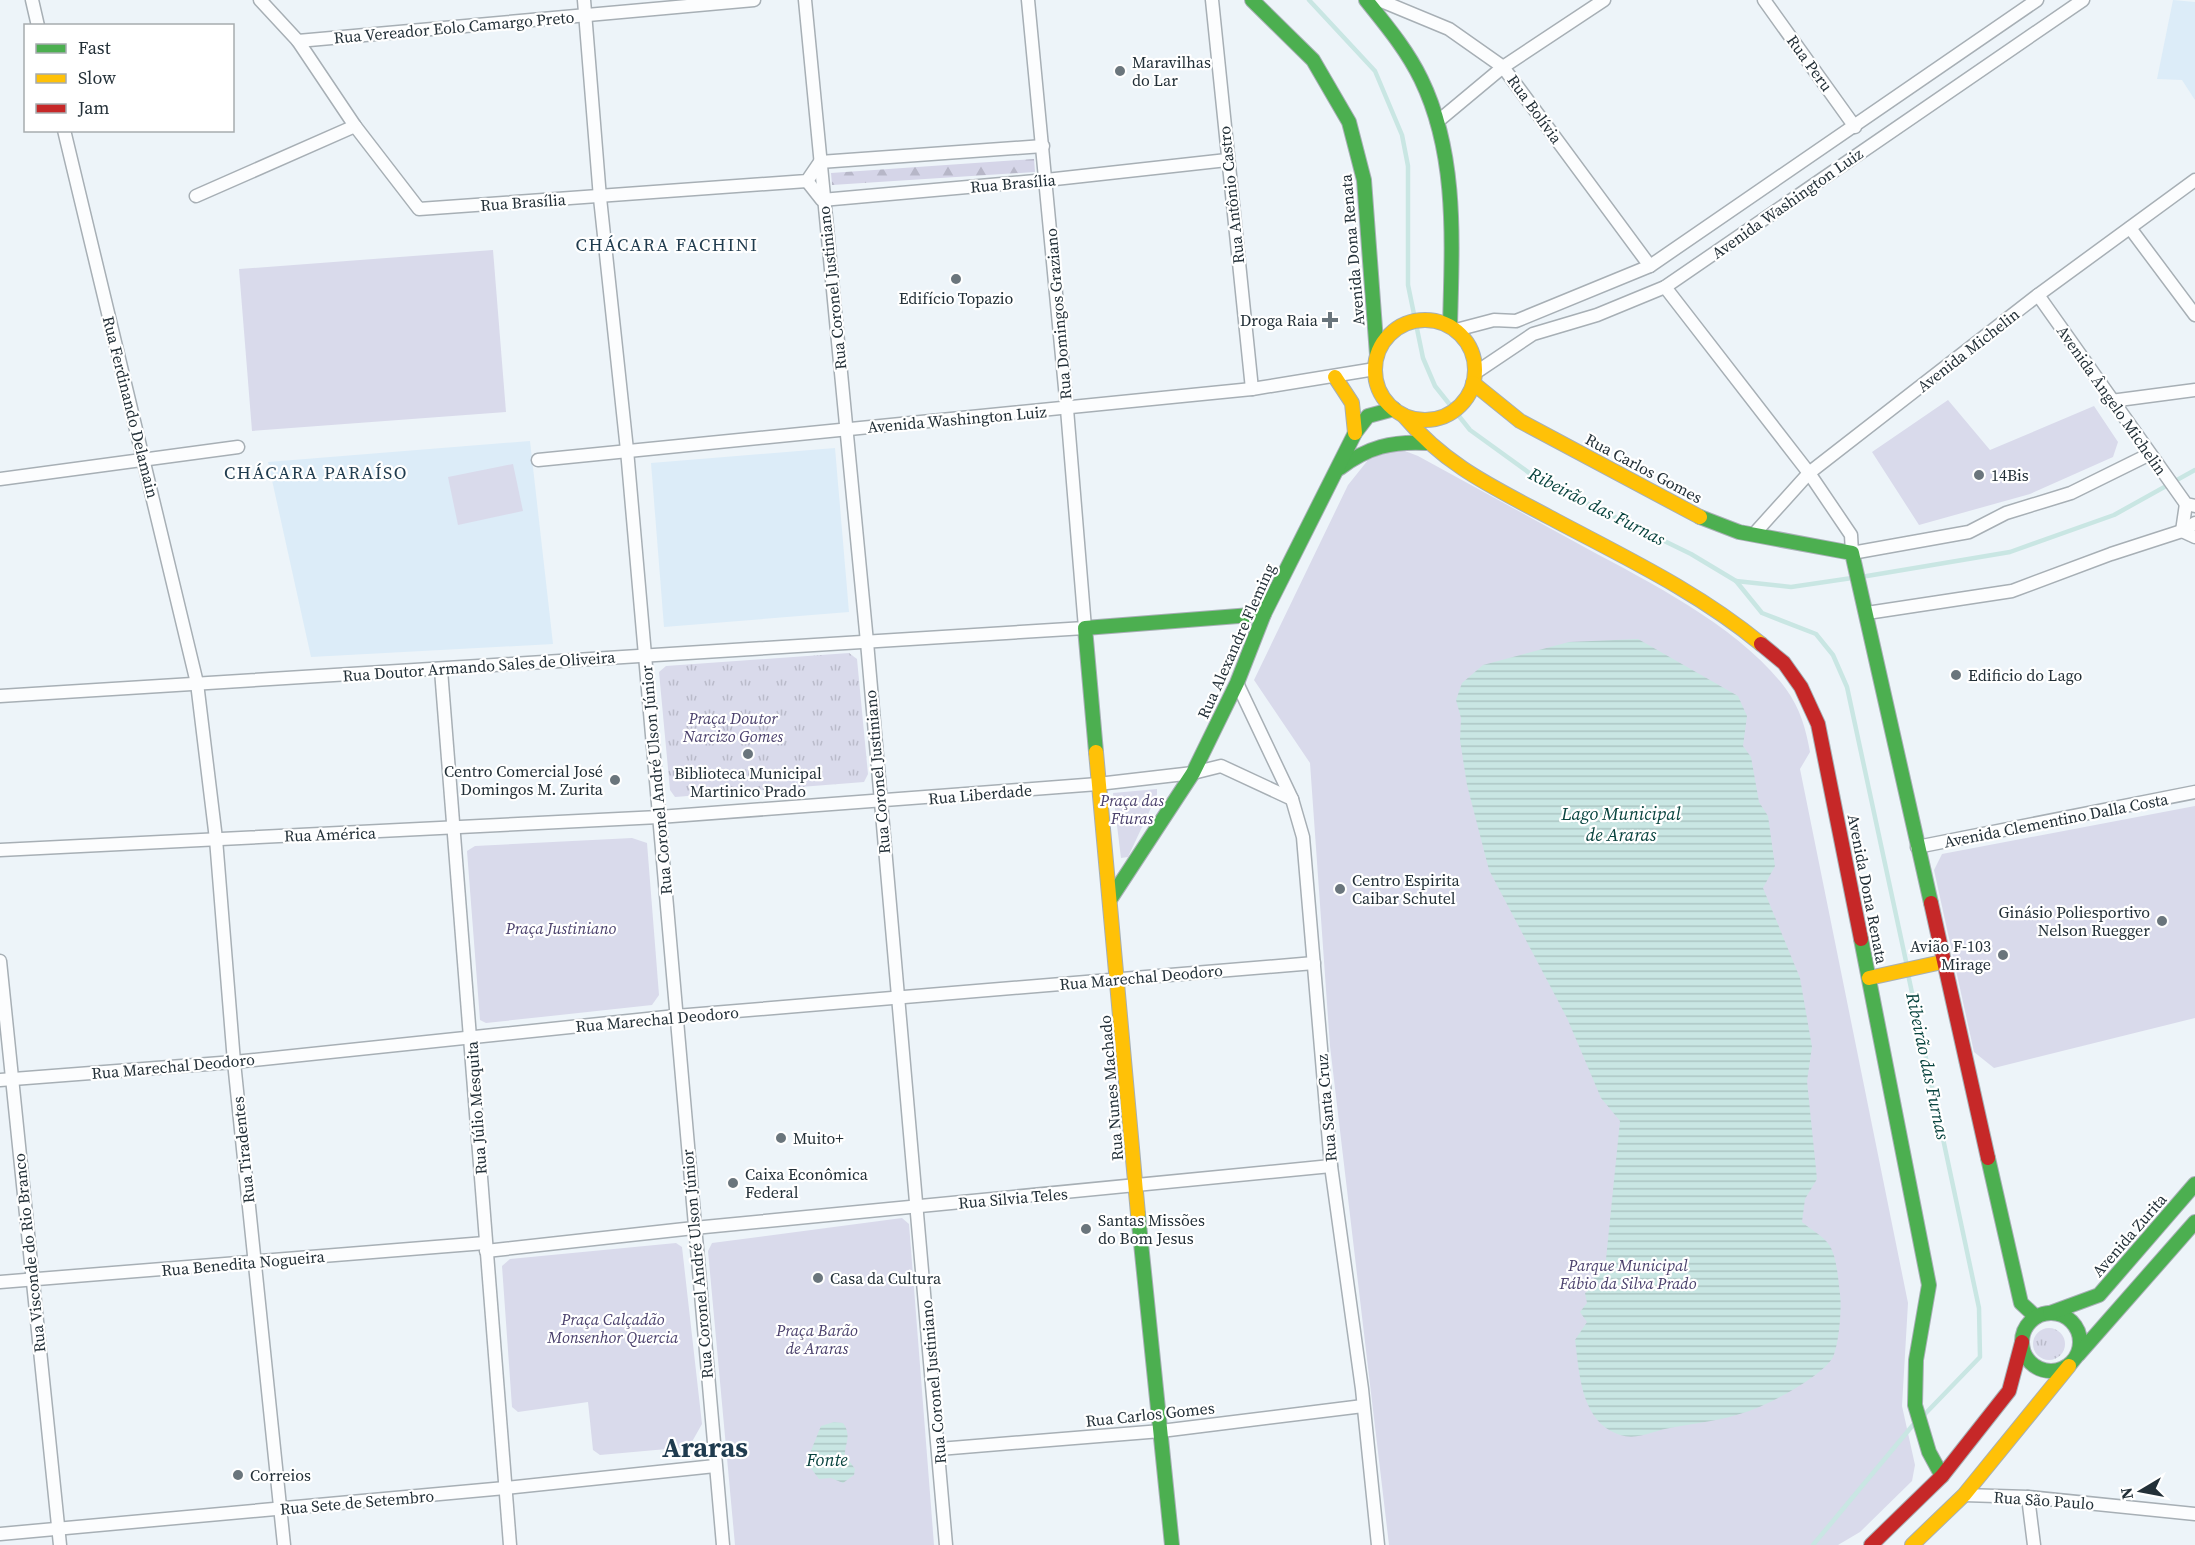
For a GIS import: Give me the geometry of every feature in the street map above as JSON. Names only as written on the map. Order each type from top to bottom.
[{"type":"main road","name":"Avenida Dona Renata","points":[[1252,0],[1313,60],[1349,122],[1364,180],[1376,362]]},
{"type":"main road","points":[[1366,0],[1397,39],[1421,80],[1437,122],[1448,181],[1453,328]]},
{"type":"main road","points":[[1421,319],[1436,321],[1453,328],[1467,342],[1473,357],[1474,378],[1466,399],[1453,411],[1438,418],[1421,420],[1399,412],[1381,395],[1376,362],[1383,341],[1394,330],[1406,323],[1421,319]]},
{"type":"main road","points":[[1335,377],[1346,387],[1352,400],[1355,433]]},
{"type":"main road","name":"Rua Carlos Gomes","points":[[1474,378],[1520,421],[1685,511],[1739,532],[1852,553]]},
{"type":"main road","name":"Avenida Dona Renata","points":[[1399,412],[1427,443],[1474,477],[1697,597],[1733,621],[1784,663],[1801,687],[1818,724],[1929,1285],[1916,1356],[1913,1399],[1927,1452],[1942,1476]]},
{"type":"main road","name":"Rua Alexandre Fleming","points":[[1111,898],[1193,773],[1237,683],[1264,614],[1355,433],[1368,416],[1399,412]]},
{"type":"main road","points":[[1336,471],[1357,454],[1382,443],[1402,441],[1427,443]]},
{"type":"main road","points":[[1852,553],[1868,613],[1942,962],[2021,1304],[2043,1315],[2069,1318],[2080,1335],[2078,1355]]},
{"type":"main road","points":[[1085,628],[1264,614]]},
{"type":"main road","name":"Rua Nunes Machado","points":[[1085,628],[1098,784],[1111,898],[1135,1187],[1172,1545]]},
{"type":"main road","points":[[1869,978],[1942,962]]},
{"type":"main road","name":"Avenida Zurita","points":[[2043,1315],[2099,1295],[2195,1184]]},
{"type":"main road","points":[[1912,1545],[1964,1496],[2078,1355],[2195,1222]]},
{"type":"main road","points":[[1871,1545],[1942,1476],[2009,1390],[2026,1328],[2043,1315]]},
{"type":"main road","points":[[2022,1342],[2027,1360],[2042,1371],[2051,1372],[2069,1366]]},
{"type":"street","points":[[32,0],[38,24]]},
{"type":"street","points":[[196,196],[355,126],[298,41],[260,0]]},
{"type":"street","name":"Rua Coronel André Ulson Júnior","points":[[584,0],[600,198],[627,450],[723,1545]]},
{"type":"street","name":"Rua Vereador Eolo Camargo Preto","points":[[298,41],[754,0]]},
{"type":"street","name":"Rua Coronel Justiniano","points":[[805,0],[822,200],[867,642],[879,802],[918,1206],[946,1545]]},
{"type":"street","name":"Rua Domingos Graziano","points":[[1028,0],[1067,409],[1085,628]]},
{"type":"street","name":"Rua Antônio Castro","points":[[1212,0],[1252,389]]},
{"type":"street","name":"Rua Bolívia","points":[[1379,0],[1449,29],[1503,67],[1650,266]]},
{"type":"street","points":[[1437,122],[1503,67],[1604,0]]},
{"type":"street","name":"Rua Peru","points":[[1764,0],[1855,127]]},
{"type":"street","name":"Avenida Washington Luiz","points":[[1453,328],[1494,320],[1516,321],[1650,266],[2037,0]]},
{"type":"street","name":"Avenida Washington Luiz","points":[[1474,378],[1533,334],[1597,315],[1665,287],[2083,0]]},
{"type":"street","name":"Rua Brasília","points":[[355,126],[419,209],[600,198],[807,181]]},
{"type":"street","name":"Rua Ferdinando Delamain","points":[[64,132],[197,683]]},
{"type":"street","name":"Rua Brasília","points":[[820,162],[1043,146]]},
{"type":"street","name":"Rua Brasília","points":[[822,200],[1046,180],[1227,160]]},
{"type":"street","points":[[820,162],[807,181],[822,200]]},
{"type":"street","name":"Avenida Michelin","points":[[1754,534],[1809,473],[2038,295],[2195,180]]},
{"type":"street","points":[[2130,228],[2195,315]]},
{"type":"street","points":[[1665,287],[1809,473],[1851,535],[1852,553],[1969,532],[2006,513],[2071,493],[2150,454]]},
{"type":"street","name":"Avenida Ângelo Michelin","points":[[2038,295],[2111,401],[2191,505],[2182,531]]},
{"type":"street","name":"Avenida Washington Luiz","points":[[538,460],[1252,389],[1335,377],[1376,362]]},
{"type":"street","points":[[2111,401],[2195,390]]},
{"type":"street","points":[[0,479],[238,447]]},
{"type":"street","points":[[1868,613],[2012,591],[2111,554],[2182,531],[2195,523]]},
{"type":"street","points":[[2182,531],[2195,537]]},
{"type":"street","name":"Rua Doutor Armando Sales de Oliveira","points":[[0,696],[1085,628]]},
{"type":"street","name":"Rua Júlio Mesquita","points":[[441,670],[510,1545]]},
{"type":"street","name":"Rua Tiradentes","points":[[197,683],[216,839],[234,1062],[284,1545]]},
{"type":"street","name":"Rua Santa Cruz","points":[[1237,683],[1292,799],[1302,837],[1331,1166],[1363,1406],[1378,1545]]},
{"type":"street","name":"Rua Liberdade","points":[[659,817],[1098,784],[1193,773],[1221,766],[1292,799]]},
{"type":"street","name":"Avenida Clementino Dalla Costa","points":[[1917,847],[2195,792]]},
{"type":"street","name":"Rua América","points":[[0,850],[659,817]]},
{"type":"street","name":"Rua Visconde do Rio Branco","points":[[0,961],[5,1080],[33,1280],[60,1545]]},
{"type":"street","name":"Rua Marechal Deodoro","points":[[5,1080],[234,1062],[676,1016],[1314,963]]},
{"type":"street","name":"Rua Silvia Teles","points":[[694,1228],[1135,1187],[1331,1166]]},
{"type":"street","name":"Rua Benedita Nogueira","points":[[0,1282],[486,1247],[694,1228]]},
{"type":"street","name":"Rua Carlos Gomes","points":[[939,1449],[1161,1431],[1363,1406]]},
{"type":"street","name":"Rua Sete de Setembro","points":[[0,1534],[505,1488],[715,1466]]},
{"type":"street","name":"Rua São Paulo","points":[[1964,1496],[2028,1497],[2195,1514]]},
{"type":"street","points":[[2028,1497],[2034,1545]]},
{"type":"shaded area","points":[[2173,0],[2195,2],[2195,100],[2182,80],[2157,79]]},
{"type":"shaded area","points":[[530,441],[553,644],[311,657],[268,462]]},
{"type":"shaded area","points":[[835,448],[849,612],[664,627],[651,463]]},
{"type":"green space","points":[[1034,159],[1035,172],[832,185],[831,173]]},
{"type":"green space","points":[[493,250],[506,412],[252,431],[239,269]]},
{"type":"green space","name":"14Bis","points":[[1948,400],[1990,450],[2094,406],[2118,442],[2113,457],[2030,494],[1919,525],[1872,452]]},
{"type":"green space","name":"Parque Municipal Fábio da Silva Prado","points":[[1397,448],[1418,456],[1694,609],[1745,646],[1767,667],[1786,689],[1799,711],[1810,752],[1800,769],[1908,1303],[1902,1406],[1915,1465],[1912,1481],[1860,1532],[1838,1545],[1389,1545],[1330,1046],[1310,763],[1254,680],[1348,485],[1368,460]]},
{"type":"green space","points":[[513,464],[523,511],[458,525],[448,477]]},
{"type":"green space","name":"Praça Doutor Narcizo Gomes","points":[[849,653],[857,659],[868,774],[864,782],[675,797],[670,790],[659,672],[666,666]]},
{"type":"green space","name":"Praça das Fturas","points":[[1157,789],[1157,795],[1128,857],[1121,858],[1113,793]]},
{"type":"green space","points":[[2195,806],[2195,1018],[1994,1068],[1974,1052],[1934,870],[1942,854]]},
{"type":"green space","name":"Praça Justiniano","points":[[632,838],[647,843],[659,995],[652,1005],[486,1023],[480,1020],[467,851],[475,846]]},
{"type":"green space","name":"Praça Barão de Araras","points":[[902,1218],[909,1224],[934,1545],[735,1545],[708,1251],[712,1243]]},
{"type":"green space","name":"Praça Calçadão Monsenhor Quercia","points":[[676,1243],[682,1247],[702,1424],[689,1447],[600,1455],[593,1450],[588,1402],[518,1412],[512,1407],[502,1266],[510,1259]]},
{"type":"green space","points":[[2049,1328],[2060,1333],[2065,1344],[2060,1355],[2049,1360],[2038,1355],[2033,1344],[2038,1333]]},
{"type":"water","name":"Lago Municipal de Araras","points":[[1638,639],[1738,696],[1747,716],[1743,746],[1751,757],[1759,802],[1768,816],[1775,866],[1763,888],[1800,978],[1812,1047],[1807,1081],[1817,1179],[1805,1199],[1802,1222],[1827,1242],[1833,1253],[1841,1308],[1833,1357],[1818,1373],[1794,1389],[1737,1415],[1632,1437],[1606,1428],[1591,1410],[1582,1388],[1575,1340],[1587,1322],[1580,1312],[1587,1303],[1585,1293],[1595,1285],[1592,1271],[1605,1269],[1620,1121],[1601,1098],[1567,1018],[1489,870],[1467,785],[1460,740],[1461,718],[1456,700],[1462,683],[1483,665],[1569,642]]},
{"type":"water","name":"Fonte","points":[[834,1422],[843,1423],[846,1428],[848,1436],[845,1455],[855,1469],[854,1475],[843,1483],[831,1478],[819,1479],[810,1467],[810,1453],[821,1426]]},
{"type":"waterway","name":"Ribeirão das Furnas","points":[[1309,0],[1375,71],[1402,135],[1408,166],[1408,285],[1423,358],[1435,386],[1470,430],[1539,480],[1691,554],[1736,581],[1762,613],[1816,634],[1833,655],[1847,687],[1907,966]]},
{"type":"waterway","name":"Ribeirão das Furnas","points":[[1861,577],[2010,552],[2114,515],[2195,470]]},
{"type":"waterway","name":"Ribeirão das Furnas","points":[[1736,581],[1791,587],[1852,578]]},
{"type":"waterway","name":"Ribeirão das Furnas","points":[[1908,974],[1979,1308],[1980,1357],[1924,1415]]},
{"type":"waterway","name":"Ribeirão das Furnas","points":[[1813,1545],[1913,1425]]},
{"type":"traffic: fast","points":[[1252,0],[1313,60],[1349,122],[1364,180],[1377,355]]},
{"type":"traffic: fast","points":[[1366,0],[1396,38],[1421,79],[1433,108],[1441,138],[1450,200],[1452,263],[1450,326]]},
{"type":"traffic: fast","points":[[1111,898],[1193,773],[1237,683],[1264,614],[1355,433],[1368,416],[1394,409]]},
{"type":"traffic: fast","points":[[1340,468],[1360,455],[1391,444],[1427,443]]},
{"type":"traffic: fast","points":[[1700,517],[1739,532],[1852,553],[1931,903]]},
{"type":"traffic: fast","points":[[1096,752],[1085,628],[1264,614]]},
{"type":"traffic: fast","points":[[1861,939],[1929,1285],[1916,1360],[1915,1405],[1929,1452],[1942,1476]]},
{"type":"traffic: fast","points":[[1988,1158],[2021,1303],[2036,1317]]},
{"type":"traffic: fast","points":[[2050,1313],[2099,1295],[2195,1184]]},
{"type":"traffic: fast","points":[[1138,1214],[1172,1545]]},
{"type":"traffic: fast","points":[[2078,1355],[2195,1222]]},
{"type":"traffic: fast","points":[[2045,1313],[2057,1313],[2072,1321],[2080,1336],[2080,1342],[2080,1348],[2072,1363],[2057,1371],[2045,1371],[2030,1363],[2022,1348],[2022,1336],[2030,1321],[2045,1313]]},
{"type":"traffic: slow","points":[[1425,320],[1444,324],[1460,335],[1471,351],[1475,370],[1471,389],[1460,405],[1444,416],[1425,420],[1406,416],[1390,405],[1379,389],[1375,370],[1379,351],[1390,335],[1406,324],[1425,320]]},
{"type":"traffic: slow","points":[[1335,377],[1352,403],[1355,433]]},
{"type":"traffic: slow","points":[[1473,383],[1520,421],[1700,517]]},
{"type":"traffic: slow","points":[[1404,416],[1436,449],[1471,474],[1685,591],[1737,625],[1761,644]]},
{"type":"traffic: slow","points":[[1096,752],[1138,1214]]},
{"type":"traffic: slow","points":[[1869,978],[1942,962]]},
{"type":"traffic: slow","points":[[1912,1545],[1964,1495],[2069,1366]]},
{"type":"traffic: jam","points":[[1761,644],[1784,663],[1801,687],[1818,724],[1861,939]]},
{"type":"traffic: jam","points":[[1931,903],[1988,1158]]},
{"type":"traffic: jam","points":[[1871,1545],[1942,1476],[2009,1391],[2022,1342]]},
{"type":"place","name":"Maravilhas do Lar","points":[[1120,71]]},
{"type":"place","name":"Edifício Topazio","points":[[956,279]]},
{"type":"place","name":"Droga Raia","points":[[1330,320]]},
{"type":"place","name":"14Bis","points":[[1979,475]]},
{"type":"place","name":"Edificio do Lago","points":[[1956,675]]},
{"type":"place","name":"Biblioteca Municipal Martinico Prado","points":[[748,754]]},
{"type":"place","name":"Centro Comercial José Domingos M. Zurita","points":[[615,780]]},
{"type":"place","name":"Centro Espirita Caibar Schutel","points":[[1340,889]]},
{"type":"place","name":"Ginásio Poliesportivo Nelson Ruegger","points":[[2162,921]]},
{"type":"place","name":"Avião F-103 Mirage","points":[[2003,955]]},
{"type":"place","name":"Muito+","points":[[781,1138]]},
{"type":"place","name":"Caixa Econômica Federal","points":[[733,1183]]},
{"type":"place","name":"Santas Missões do Bom Jesus","points":[[1086,1229]]},
{"type":"place","name":"Casa da Cultura","points":[[818,1278]]},
{"type":"place","name":"Correios","points":[[238,1475]]},
{"type":"district","name":"CHÁCARA FACHINI","points":[[667,244]]},
{"type":"district","name":"CHÁCARA PARAÍSO","points":[[316,472]]},
{"type":"district","name":"Araras","points":[[705,1447]]}]
